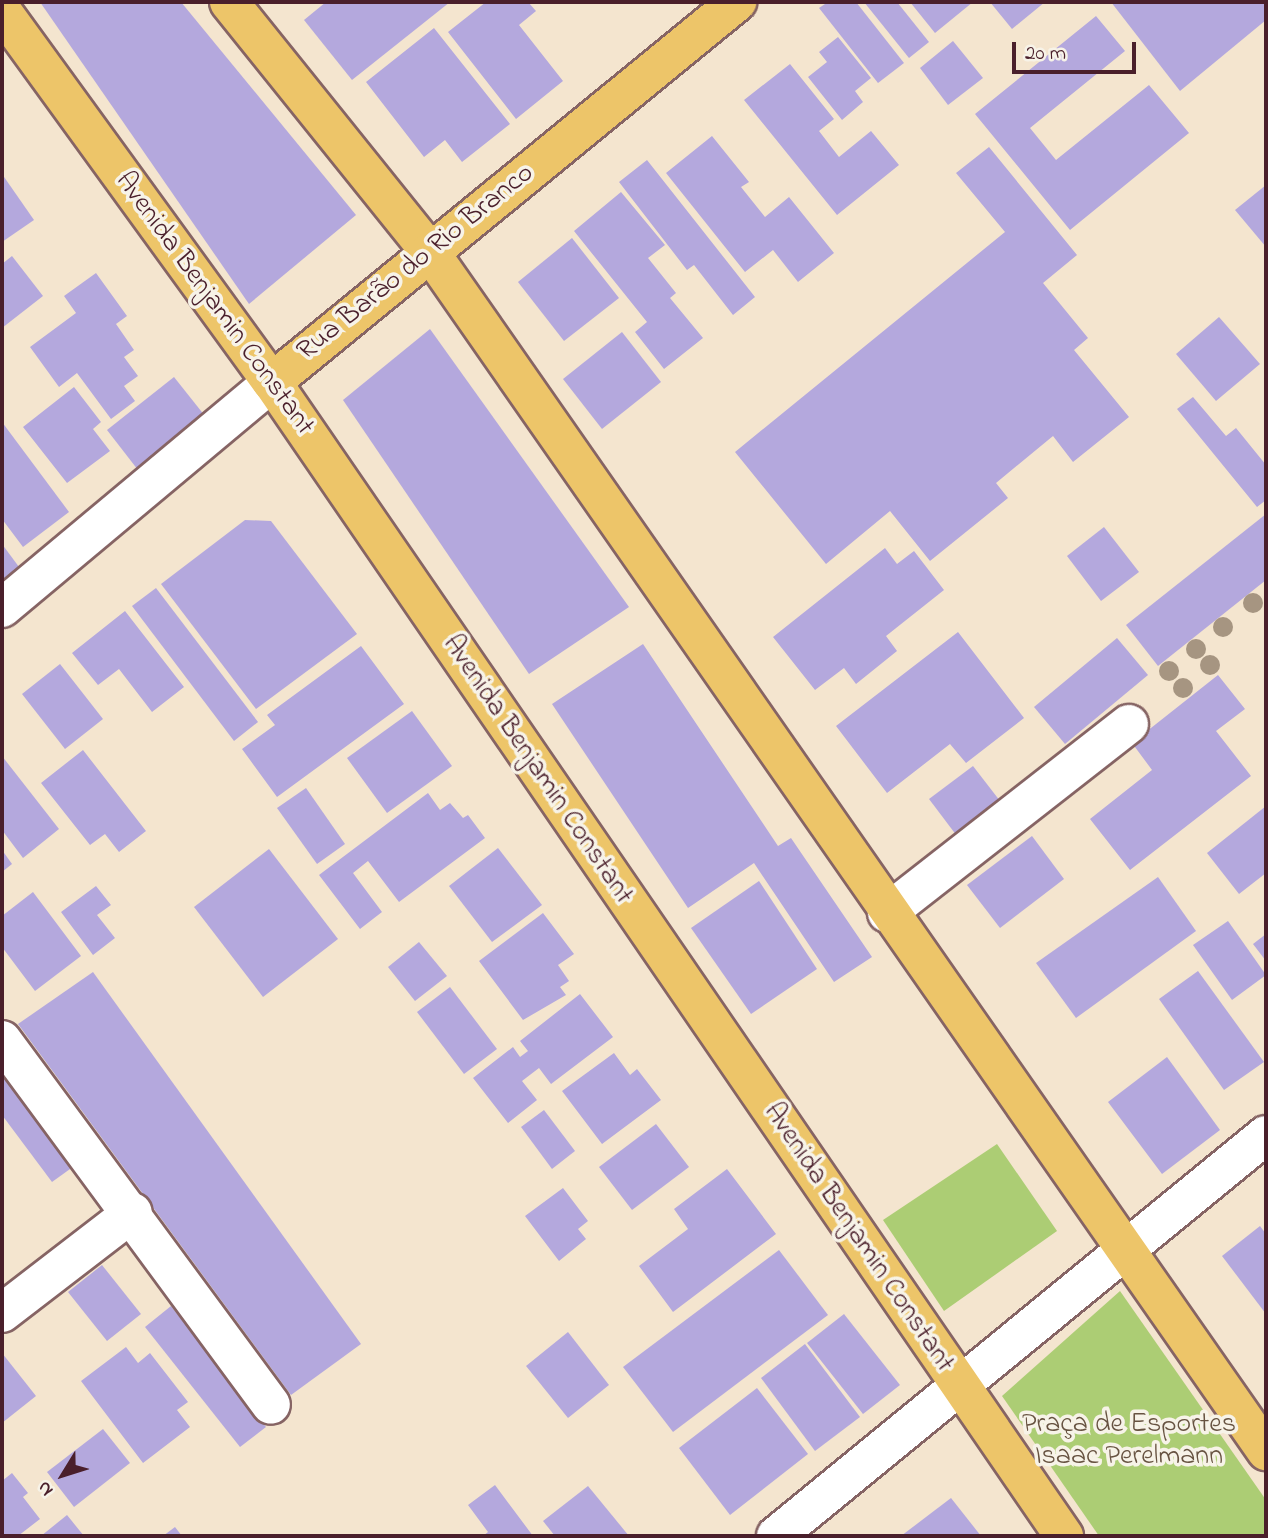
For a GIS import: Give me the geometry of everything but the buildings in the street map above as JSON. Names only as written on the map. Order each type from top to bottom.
[{"type":"main road","points":[[229,2],[430,252],[887,913],[1266,1451]]},
{"type":"main road","name":"Rua Barão do Rio Branco","points":[[272,382],[737,2]]},
{"type":"main road","name":"Avenida Benjamin Constant","points":[[2,10],[272,382],[1064,1536]]},
{"type":"street","name":"Rua Barão do Rio Branco","points":[[2,608],[272,382]]},
{"type":"street","points":[[887,913],[1129,724]]},
{"type":"street","points":[[2,1040],[133,1212],[271,1405]]},
{"type":"street","points":[[776,1536],[958,1384],[1266,1135]]},
{"type":"street","points":[[2,1313],[133,1212]]},
{"type":"green space","points":[[997,1144],[1057,1231],[944,1311],[883,1220]]},
{"type":"green space","name":"Praça de Esportes Isaac Perelmann","points":[[1120,1291],[1266,1500],[1266,1536],[1099,1536],[1002,1396]]}]
